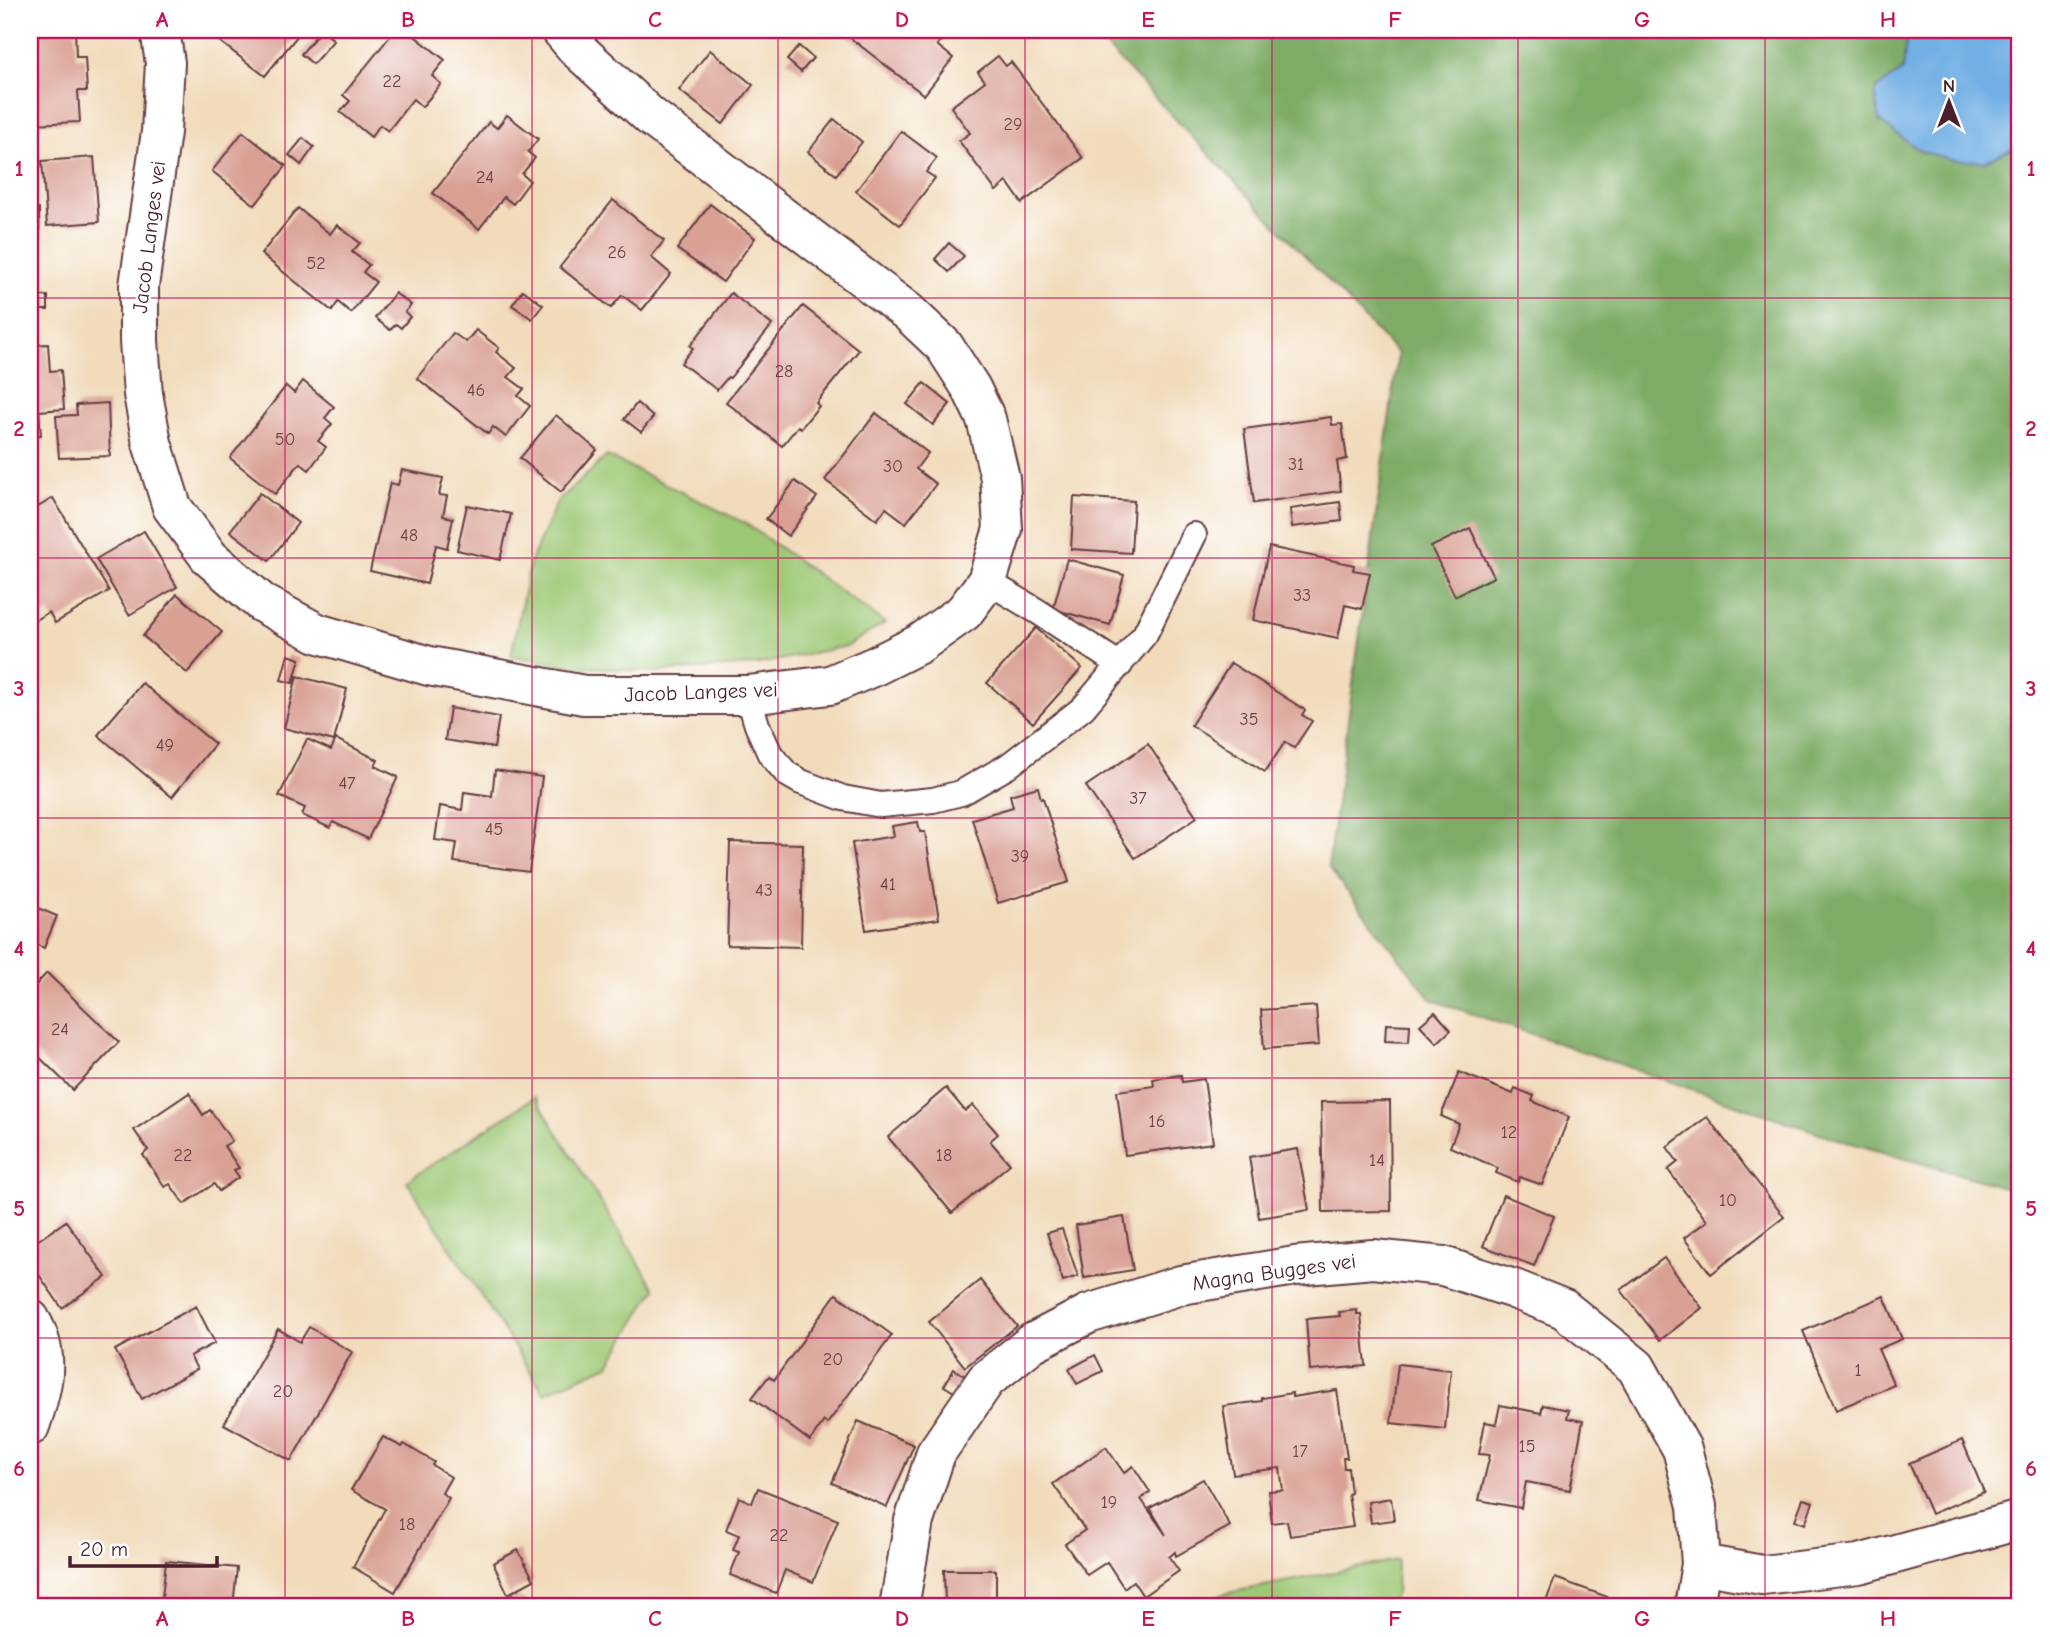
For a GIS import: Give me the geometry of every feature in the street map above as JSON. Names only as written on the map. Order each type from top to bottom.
[{"type":"street","name":"Jacob Langes vei","points":[[160,30],[165,63],[161,132],[139,286],[143,394],[152,443],[172,507],[210,558],[262,603],[317,633],[429,666],[584,695],[748,695],[830,685],[919,644],[964,612],[987,581],[1003,529],[1000,478],[986,419],[971,388],[944,346],[908,312],[650,116],[577,49],[561,30]]},
{"type":"street","name":"Magna Bugges vei","points":[[899,1607],[914,1521],[936,1453],[986,1380],[1031,1343],[1088,1314],[1181,1285],[1295,1266],[1373,1259],[1443,1266],[1514,1289],[1564,1310],[1636,1367],[1682,1449],[1697,1506],[1701,1564],[1694,1607]]},
{"type":"street","points":[[30,1319],[39,1334],[44,1364],[40,1396],[30,1426]]},
{"type":"street","points":[[1701,1564],[1762,1575],[1859,1564],[2020,1520]]},
{"type":"lane","points":[[748,695],[770,754],[787,775],[843,798],[881,805],[933,800],[961,793],[1008,765],[1083,708],[1145,634],[1194,535]]},
{"type":"lane","points":[[987,581],[1120,665]]},
{"type":"green space","points":[[1091,30],[1904,30],[1906,41],[1903,70],[1875,90],[1879,121],[1921,151],[2011,151],[2020,145],[2020,1192],[1834,1138],[1432,1000],[1328,867],[1398,354]]},
{"type":"green space","points":[[607,456],[745,523],[885,623],[847,646],[754,665],[654,672],[565,665],[511,656],[530,563],[557,502]]},
{"type":"green space","points":[[535,1097],[655,1289],[609,1365],[544,1393],[407,1181]]},
{"type":"green space","points":[[1397,1560],[1396,1594],[1386,1607],[1206,1607],[1223,1594]]},
{"type":"water","points":[[1904,30],[2020,30],[2020,145],[1984,162],[1952,160],[1921,151],[1879,121],[1875,90],[1903,70],[1906,41]]},
{"type":"building","points":[[30,30],[75,30],[76,57],[85,57],[87,91],[78,91],[80,122],[30,124]]},
{"type":"building","points":[[228,30],[302,30],[265,76],[219,41]]},
{"type":"building","points":[[321,30],[334,40],[313,64],[301,54]]},
{"type":"building","points":[[395,30],[407,30],[445,60],[432,76],[441,84],[422,107],[413,99],[388,131],[380,125],[371,137],[340,112],[350,101],[343,95]]},
{"type":"building","points":[[840,30],[950,30],[937,45],[953,58],[924,95]]},
{"type":"building","points":[[799,46],[813,58],[801,72],[787,60]]},
{"type":"building","points":[[710,50],[753,85],[723,124],[679,90]]},
{"type":"building","points":[[998,56],[1006,66],[1011,62],[1083,158],[1022,203],[1007,182],[996,191],[959,141],[970,133],[951,107],[985,81],[978,72]]},
{"type":"building","points":[[507,115],[538,139],[528,152],[535,158],[522,174],[530,181],[513,204],[504,197],[479,229],[433,193],[489,122],[497,128]]},
{"type":"building","points":[[834,119],[862,142],[836,175],[808,152]]},
{"type":"building","points":[[901,131],[937,158],[926,172],[935,178],[900,225],[856,191]]},
{"type":"building","points":[[243,132],[286,166],[255,205],[212,171]]},
{"type":"building","points":[[303,138],[314,147],[301,165],[289,155]]},
{"type":"building","points":[[94,157],[99,222],[47,226],[42,161]]},
{"type":"building","points":[[613,200],[664,241],[651,257],[671,274],[642,310],[622,295],[611,308],[560,267]]},
{"type":"building","points":[[710,204],[755,238],[723,282],[677,249]]},
{"type":"building","points":[[298,208],[330,234],[337,225],[360,243],[352,252],[369,265],[363,272],[376,282],[351,313],[338,302],[332,311],[261,254]]},
{"type":"building","points":[[39,209],[40,275],[30,275],[30,210]]},
{"type":"building","points":[[949,243],[964,256],[949,272],[935,259]]},
{"type":"building","points":[[523,290],[543,305],[532,319],[512,305]]},
{"type":"building","points":[[395,293],[411,305],[405,312],[410,317],[401,328],[396,324],[390,330],[375,318]]},
{"type":"building","points":[[731,293],[772,325],[730,378],[717,390],[681,363],[693,348],[690,346]]},
{"type":"building","points":[[48,296],[48,310],[30,310],[30,297]]},
{"type":"building","points":[[803,306],[859,350],[816,403],[819,406],[782,446],[726,402]]},
{"type":"building","points":[[476,330],[499,348],[496,352],[516,368],[508,377],[524,389],[518,396],[530,406],[506,437],[493,427],[488,434],[417,378],[453,333],[466,342]]},
{"type":"building","points":[[48,344],[50,371],[61,370],[64,409],[39,411],[41,435],[30,436],[30,345]]},
{"type":"building","points":[[303,381],[334,407],[325,418],[332,424],[318,441],[326,447],[309,470],[300,463],[275,494],[230,458],[286,386],[294,393]]},
{"type":"building","points":[[924,383],[950,404],[933,425],[907,404]]},
{"type":"building","points":[[108,403],[110,456],[59,458],[56,416],[77,415],[76,405]]},
{"type":"building","points":[[637,403],[653,417],[641,432],[624,419]]},
{"type":"building","points":[[876,413],[928,453],[916,469],[936,484],[906,523],[886,508],[877,520],[825,480]]},
{"type":"building","points":[[556,415],[597,450],[561,492],[520,458]]},
{"type":"building","points":[[1331,417],[1332,425],[1342,424],[1347,459],[1337,461],[1341,491],[1254,503],[1244,429]]},
{"type":"building","points":[[402,470],[443,478],[439,495],[447,496],[443,516],[453,518],[447,548],[436,545],[427,584],[370,571],[390,483],[398,485]]},
{"type":"building","points":[[795,481],[817,497],[788,536],[766,519]]},
{"type":"building","points":[[260,493],[298,523],[269,561],[230,531]]},
{"type":"building","points":[[1074,497],[1134,501],[1131,553],[1071,549]]},
{"type":"building","points":[[53,498],[109,591],[55,623],[49,612],[30,623],[30,512]]},
{"type":"building","points":[[1340,502],[1342,521],[1292,527],[1290,509]]},
{"type":"building","points":[[467,505],[511,514],[500,560],[457,550]]},
{"type":"building","points":[[1470,528],[1494,577],[1455,596],[1431,547]]},
{"type":"building","points":[[144,531],[177,587],[129,615],[96,559]]},
{"type":"building","points":[[1269,547],[1354,565],[1353,570],[1370,573],[1362,609],[1345,605],[1338,638],[1253,620]]},
{"type":"building","points":[[1067,559],[1124,575],[1110,625],[1053,609]]},
{"type":"building","points":[[177,594],[222,632],[187,673],[143,636]]},
{"type":"building","points":[[1036,628],[1082,668],[1033,723],[987,683]]},
{"type":"building","points":[[288,655],[300,659],[293,683],[281,680]]},
{"type":"building","points":[[1231,663],[1305,710],[1302,715],[1312,721],[1294,748],[1285,742],[1265,772],[1191,725]]},
{"type":"building","points":[[297,676],[347,689],[334,741],[284,728]]},
{"type":"building","points":[[142,683],[215,744],[172,797],[98,735]]},
{"type":"building","points":[[450,708],[499,717],[494,748],[445,740]]},
{"type":"building","points":[[307,739],[331,750],[336,739],[378,760],[375,766],[398,777],[368,839],[333,822],[330,828],[302,815],[305,808],[279,796]]},
{"type":"building","points":[[1148,744],[1197,817],[1135,858],[1086,786]]},
{"type":"building","points":[[495,770],[542,777],[529,872],[454,862],[457,843],[435,840],[440,806],[462,810],[464,792],[492,796]]},
{"type":"building","points":[[1038,787],[1069,882],[998,903],[972,819],[1013,807],[1010,795]]},
{"type":"building","points":[[918,822],[920,832],[925,832],[939,919],[866,930],[852,843],[894,836],[892,826]]},
{"type":"building","points":[[730,842],[803,844],[801,947],[727,945]]},
{"type":"building","points":[[33,906],[57,916],[44,948],[30,942],[30,913]]},
{"type":"building","points":[[47,973],[119,1042],[73,1090],[30,1048],[30,991]]},
{"type":"building","points":[[1316,1006],[1319,1045],[1264,1049],[1261,1010]]},
{"type":"building","points":[[1435,1012],[1451,1030],[1437,1043],[1420,1025]]},
{"type":"building","points":[[1386,1024],[1410,1025],[1409,1042],[1385,1041]]},
{"type":"building","points":[[1459,1072],[1513,1094],[1515,1088],[1534,1096],[1532,1101],[1569,1117],[1542,1185],[1520,1177],[1518,1182],[1496,1173],[1498,1168],[1450,1147],[1459,1124],[1441,1116]]},
{"type":"building","points":[[1181,1075],[1182,1082],[1204,1079],[1213,1143],[1125,1155],[1117,1091],[1154,1086],[1153,1079]]},
{"type":"building","points":[[946,1088],[965,1111],[973,1105],[998,1134],[990,1141],[1010,1164],[952,1213],[888,1137]]},
{"type":"building","points":[[189,1093],[203,1115],[210,1110],[232,1141],[224,1146],[239,1168],[234,1170],[239,1177],[219,1191],[214,1184],[184,1204],[170,1184],[165,1187],[143,1155],[148,1150],[134,1130]]},
{"type":"building","points":[[1390,1101],[1391,1211],[1323,1212],[1321,1102]]},
{"type":"building","points":[[1707,1117],[1784,1217],[1711,1274],[1684,1238],[1707,1221],[1668,1170],[1678,1162],[1667,1147]]},
{"type":"building","points":[[1298,1149],[1309,1210],[1259,1218],[1249,1157]]},
{"type":"building","points":[[1503,1195],[1554,1216],[1534,1266],[1483,1246]]},
{"type":"building","points":[[1124,1217],[1133,1270],[1084,1278],[1076,1225]]},
{"type":"building","points":[[66,1221],[106,1277],[62,1308],[30,1262],[30,1246]]},
{"type":"building","points":[[1062,1229],[1078,1276],[1063,1281],[1047,1233]]},
{"type":"building","points":[[1664,1258],[1702,1308],[1660,1340],[1621,1290]]},
{"type":"building","points":[[980,1280],[1017,1326],[965,1367],[929,1322]]},
{"type":"building","points":[[836,1294],[892,1335],[827,1424],[824,1421],[810,1441],[752,1398],[769,1376],[774,1380]]},
{"type":"building","points":[[1884,1296],[1902,1339],[1878,1349],[1894,1385],[1836,1410],[1803,1331]]},
{"type":"building","points":[[196,1306],[215,1343],[190,1356],[197,1369],[142,1399],[115,1350]]},
{"type":"building","points":[[1357,1310],[1357,1314],[1361,1314],[1366,1366],[1310,1371],[1306,1319],[1340,1316],[1339,1312]]},
{"type":"building","points":[[309,1327],[352,1352],[291,1461],[224,1424],[278,1329],[300,1342]]},
{"type":"building","points":[[1095,1355],[1103,1371],[1077,1384],[1069,1369]]},
{"type":"building","points":[[1398,1364],[1451,1370],[1445,1429],[1391,1423]]},
{"type":"building","points":[[954,1369],[965,1376],[956,1393],[944,1386]]},
{"type":"building","points":[[1337,1390],[1353,1527],[1290,1536],[1287,1521],[1272,1523],[1268,1491],[1283,1490],[1280,1468],[1233,1474],[1223,1406],[1262,1401],[1262,1398],[1292,1393],[1292,1397]]},
{"type":"building","points":[[1500,1405],[1541,1413],[1543,1405],[1569,1410],[1567,1418],[1583,1421],[1570,1490],[1526,1482],[1521,1508],[1479,1500],[1490,1455],[1479,1454],[1485,1422],[1496,1424]]},
{"type":"building","points":[[858,1421],[914,1445],[887,1507],[832,1483]]},
{"type":"building","points":[[383,1437],[402,1447],[404,1444],[434,1462],[432,1465],[451,1477],[442,1493],[449,1498],[395,1592],[353,1567],[385,1509],[351,1490]]},
{"type":"building","points":[[1962,1440],[1984,1492],[1931,1514],[1909,1463]]},
{"type":"building","points":[[1106,1447],[1124,1473],[1133,1466],[1150,1492],[1141,1499],[1166,1535],[1150,1508],[1203,1479],[1230,1526],[1176,1556],[1175,1552],[1169,1557],[1179,1571],[1143,1596],[1133,1581],[1124,1588],[1107,1562],[1087,1575],[1065,1544],[1085,1530],[1053,1484]]},
{"type":"building","points":[[758,1488],[838,1520],[813,1582],[785,1570],[776,1593],[730,1575],[739,1552],[733,1550],[739,1535],[726,1530],[739,1497],[752,1503]]},
{"type":"building","points":[[1391,1498],[1394,1520],[1371,1523],[1368,1502]]},
{"type":"building","points":[[1803,1499],[1813,1502],[1805,1524],[1795,1520]]},
{"type":"building","points":[[518,1550],[534,1580],[508,1594],[493,1563]]},
{"type":"building","points":[[166,1561],[237,1568],[233,1607],[161,1607]]},
{"type":"building","points":[[944,1570],[996,1570],[996,1607],[945,1607]]},
{"type":"building","points":[[1555,1578],[1616,1600],[1614,1607],[1544,1607]]},
{"type":"building","points":[[513,1594],[535,1607],[505,1607]]}]
